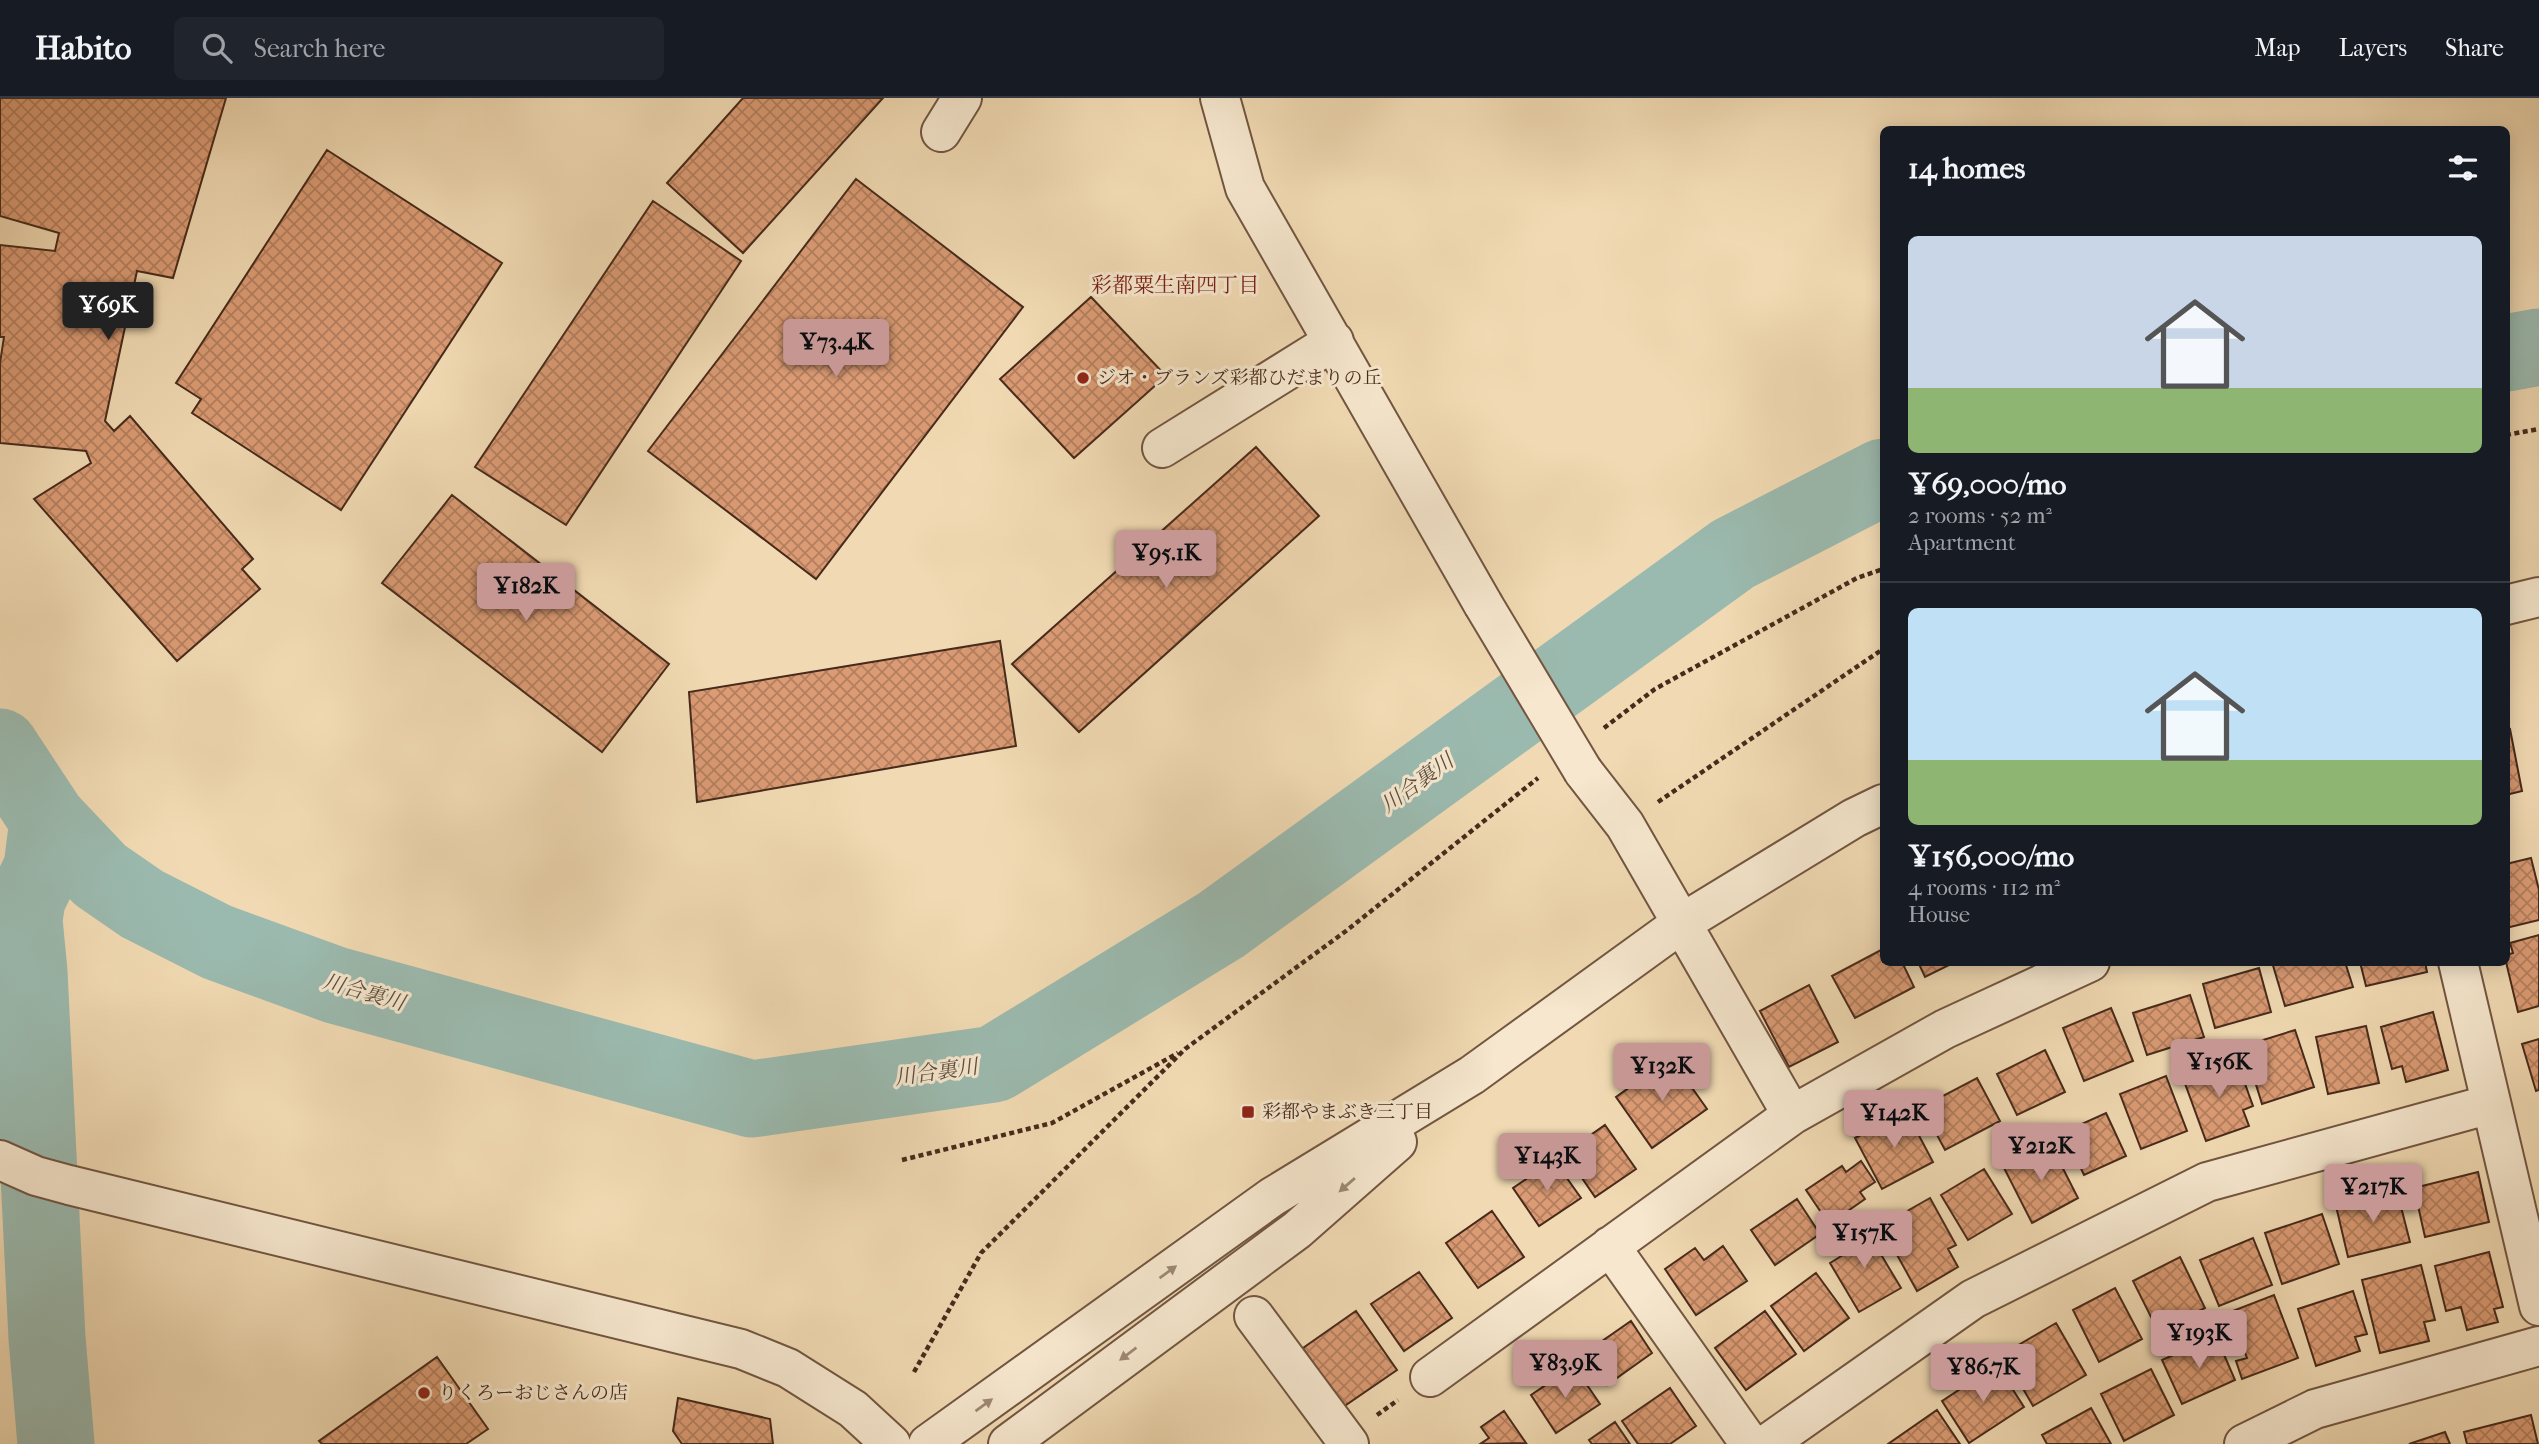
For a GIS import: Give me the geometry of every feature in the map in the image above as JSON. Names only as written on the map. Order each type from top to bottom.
[{"type":"street","points":[[942,132],[962,98]]},
{"type":"street","points":[[1220,98],[1245,188],[1483,604],[1583,771],[1625,825],[1791,1115]]},
{"type":"street","points":[[1162,448],[1334,341]]},
{"type":"street","points":[[2510,605],[2539,597]]},
{"type":"street","points":[[928,1444],[1272,1197],[1472,1075],[1682,923],[1854,818],[1880,805]]},
{"type":"street","points":[[1430,1377],[1791,1115],[1945,1029],[2081,966]]},
{"type":"street","points":[[2459,966],[2539,1306]]},
{"type":"street","points":[[1008,1444],[1297,1230],[1472,1075]]},
{"type":"street","points":[[1767,1444],[1973,1299],[2207,1182],[2491,1104]]},
{"type":"street","points":[[0,1160],[36,1176],[108,1195],[741,1349],[788,1368],[853,1409],[891,1444]]},
{"type":"street","points":[[1610,1246],[1750,1444]]},
{"type":"street","points":[[1254,1316],[1347,1441]]},
{"type":"street","points":[[2244,1444],[2315,1409],[2539,1346]]},
{"type":"path","points":[[2510,434],[2539,429]]},
{"type":"path","points":[[1655,689],[1857,578],[1880,570]]},
{"type":"path","points":[[1625,825],[1880,651]]},
{"type":"path","points":[[902,1160],[1052,1123],[1185,1049],[1346,930],[1531,783]]},
{"type":"path","points":[[914,1372],[981,1253],[1185,1049]]},
{"type":"path","points":[[1347,1441],[1430,1377]]},
{"type":"building","points":[[0,98],[226,98],[173,278],[137,271],[105,421],[114,431],[130,416],[253,559],[242,569],[260,589],[177,661],[34,499],[91,463],[86,451],[0,443],[0,363],[4,337],[0,337],[0,245],[55,251],[59,233],[0,216]]},
{"type":"building","points":[[743,98],[883,98],[743,253],[667,183]]},
{"type":"building","points":[[327,150],[502,263],[341,510],[192,413],[201,399],[176,383]]},
{"type":"building","points":[[856,179],[1023,307],[816,579],[648,451]]},
{"type":"building","points":[[653,201],[741,261],[566,525],[475,467]]},
{"type":"building","name":"ジオ・ブランズ彩都ひだまりの丘","points":[[1091,297],[1166,376],[1074,458],[1000,379]]},
{"type":"building","points":[[1256,447],[1319,516],[1079,732],[1012,664]]},
{"type":"building","points":[[452,495],[669,664],[602,752],[382,583]]},
{"type":"building","points":[[1000,641],[1016,746],[697,802],[689,692]]},
{"type":"building","points":[[2510,729],[2522,791],[2510,794]]},
{"type":"building","points":[[2531,858],[2539,890],[2539,920],[2510,927],[2510,863]]},
{"type":"building","points":[[2539,935],[2539,1006],[2518,1012],[2507,966],[2510,966],[2510,954],[2513,953],[2510,943]]},
{"type":"building","points":[[1880,951],[1880,966],[1904,966],[1914,987],[1855,1018],[1832,976]]},
{"type":"building","points":[[1920,966],[1947,966],[1925,977]]},
{"type":"building","points":[[2273,966],[2346,966],[2353,987],[2285,1006]]},
{"type":"building","points":[[2361,966],[2426,966],[2427,972],[2366,986]]},
{"type":"building","points":[[2259,968],[2271,1012],[2215,1028],[2203,984]]},
{"type":"building","points":[[1809,985],[1838,1042],[1789,1067],[1760,1011]]},
{"type":"building","points":[[2190,995],[2204,1037],[2147,1055],[2133,1013]]},
{"type":"building","points":[[2111,1008],[2133,1061],[2084,1081],[2063,1028]]},
{"type":"building","points":[[2433,1012],[2448,1070],[2406,1082],[2402,1066],[2392,1069],[2381,1027]]},
{"type":"building","points":[[2366,1026],[2379,1083],[2328,1094],[2316,1037]]},
{"type":"building","points":[[2295,1030],[2314,1087],[2262,1104],[2244,1046]]},
{"type":"building","points":[[2539,1039],[2539,1090],[2536,1091],[2522,1044]]},
{"type":"building","points":[[2045,1050],[2065,1092],[2017,1115],[1997,1074]]},
{"type":"building","points":[[1671,1058],[1707,1109],[1652,1148],[1616,1097]]},
{"type":"building","points":[[2236,1059],[2253,1106],[2243,1110],[2249,1126],[2206,1141],[2183,1078]]},
{"type":"building","points":[[2166,1076],[2187,1131],[2141,1149],[2120,1094]]},
{"type":"building","points":[[1977,1078],[2000,1121],[1945,1150],[1922,1107]]},
{"type":"building","points":[[1906,1111],[1933,1162],[1882,1189],[1855,1138]]},
{"type":"building","points":[[2106,1113],[2126,1156],[2084,1175],[2064,1132]]},
{"type":"building","points":[[1605,1125],[1636,1169],[1595,1197],[1565,1153]]},
{"type":"building","points":[[2050,1143],[2078,1198],[2032,1223],[2003,1166]]},
{"type":"building","points":[[1554,1160],[1581,1198],[1539,1226],[1513,1188]]},
{"type":"building","points":[[1861,1161],[1875,1182],[1860,1192],[1865,1199],[1829,1224],[1806,1190],[1842,1166],[1846,1172]]},
{"type":"building","points":[[1984,1169],[2012,1214],[1968,1240],[1941,1195]]},
{"type":"building","points":[[2478,1172],[2489,1222],[2425,1237],[2414,1188]]},
{"type":"building","points":[[2397,1191],[2410,1242],[2348,1257],[2336,1206]]},
{"type":"building","points":[[1930,1198],[1956,1245],[1948,1249],[1958,1267],[1917,1291],[1881,1226]]},
{"type":"building","points":[[1797,1199],[1820,1234],[1775,1265],[1751,1230]]},
{"type":"building","points":[[1492,1211],[1524,1257],[1478,1288],[1446,1243]]},
{"type":"building","points":[[2322,1214],[2339,1264],[2282,1284],[2265,1233]]},
{"type":"building","points":[[1864,1226],[1901,1288],[1859,1312],[1830,1263],[1843,1255],[1836,1244]]},
{"type":"building","points":[[2253,1238],[2272,1285],[2219,1306],[2200,1260]]},
{"type":"building","points":[[1723,1246],[1747,1281],[1696,1315],[1665,1269],[1695,1248],[1704,1260]]},
{"type":"building","points":[[2489,1252],[2503,1307],[2494,1309],[2498,1322],[2467,1330],[2461,1307],[2446,1311],[2435,1266]]},
{"type":"building","points":[[2180,1257],[2205,1308],[2158,1331],[2133,1281]]},
{"type":"building","points":[[2421,1265],[2435,1320],[2424,1322],[2429,1341],[2380,1353],[2362,1280]]},
{"type":"building","points":[[1419,1272],[1452,1318],[1404,1351],[1371,1304]]},
{"type":"building","points":[[1816,1273],[1849,1318],[1804,1351],[1771,1306]]},
{"type":"building","points":[[2115,1288],[2142,1339],[2099,1362],[2073,1310]]},
{"type":"building","points":[[2353,1291],[2367,1334],[2355,1337],[2360,1351],[2316,1366],[2298,1309]]},
{"type":"building","points":[[2274,1295],[2298,1358],[2242,1379],[2236,1361],[2247,1358],[2230,1312]]},
{"type":"building","points":[[1356,1311],[1397,1370],[1343,1407],[1303,1348]]},
{"type":"building","points":[[1765,1311],[1796,1354],[1746,1390],[1715,1348]]},
{"type":"building","points":[[1631,1321],[1652,1353],[1607,1385],[1585,1353]]},
{"type":"building","points":[[2056,1323],[2086,1375],[2033,1406],[2003,1354]]},
{"type":"building","points":[[2216,1336],[2235,1380],[2182,1404],[2162,1360]]},
{"type":"building","name":"りくろーおじさんの店","points":[[437,1357],[488,1429],[466,1444],[322,1444],[319,1441]]},
{"type":"building","points":[[1997,1365],[2024,1407],[1969,1443],[1942,1401]]},
{"type":"building","points":[[1574,1366],[1600,1404],[1556,1433],[1531,1395]]},
{"type":"building","points":[[2151,1369],[2174,1415],[2124,1441],[2101,1394]]},
{"type":"building","points":[[1670,1388],[1696,1426],[1670,1444],[1638,1444],[1622,1421]]},
{"type":"building","points":[[678,1398],[770,1419],[773,1444],[682,1444],[673,1431]]},
{"type":"building","points":[[2091,1408],[2111,1444],[2047,1444],[2042,1435]]},
{"type":"building","points":[[1937,1410],[1960,1444],[1888,1444]]},
{"type":"building","points":[[1504,1411],[1526,1443],[1480,1444],[1489,1438],[1481,1427]]},
{"type":"building","points":[[2531,1415],[2538,1444],[2467,1444],[2464,1432]]},
{"type":"building","points":[[1615,1422],[1630,1444],[1592,1444],[1589,1440]]},
{"type":"building","points":[[2445,1432],[2450,1444],[2409,1444]]},
{"type":"waterway","name":"川合裏川","points":[[2510,352],[2539,347]]},
{"type":"waterway","name":"川合裏川","points":[[0,747],[48,820],[100,875],[142,904],[217,942],[335,985],[752,1099],[994,1064],[1221,925],[1733,554],[1880,479]]},
{"type":"waterway","points":[[48,820],[42,868],[27,899],[24,920],[29,972],[47,1338],[56,1444]]},
{"type":"place","name":"ジオ・ブランズ彩都ひだまりの丘","points":[[1083,378]]},
{"type":"place","name":"彩都やまぶき三丁目","points":[[1248,1112]]},
{"type":"place","name":"りくろーおじさんの店","points":[[424,1393]]},
{"type":"district","name":"彩都粟生南四丁目","points":[[1175,285]]}]
